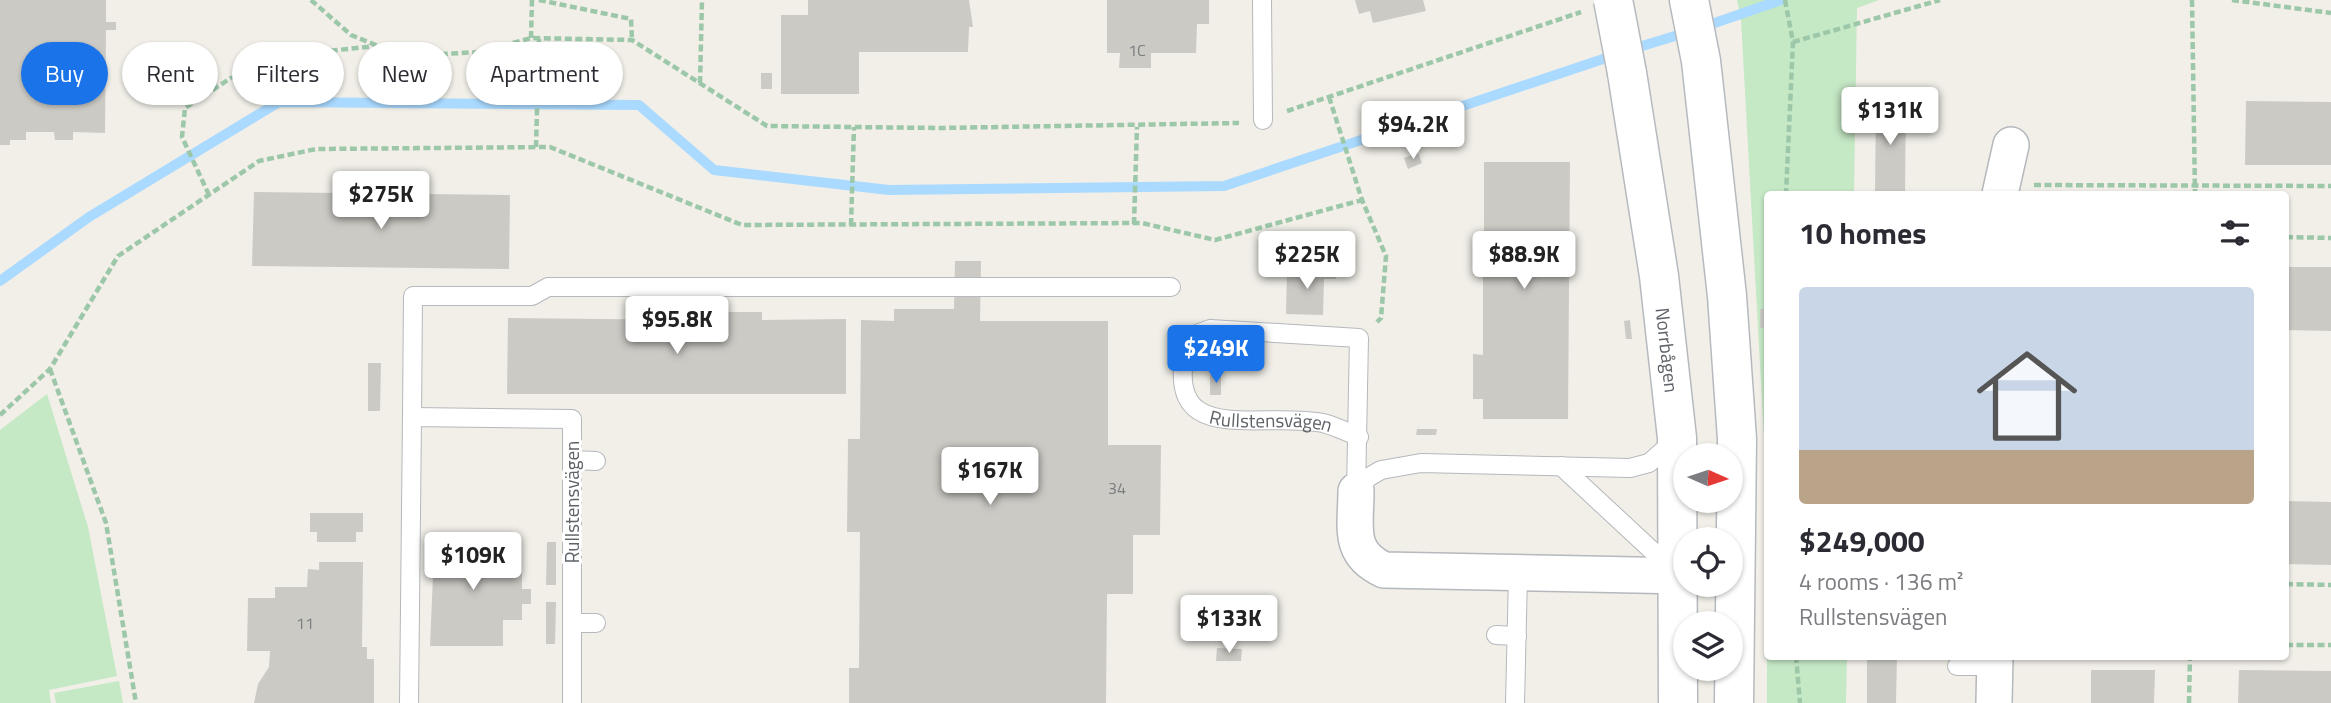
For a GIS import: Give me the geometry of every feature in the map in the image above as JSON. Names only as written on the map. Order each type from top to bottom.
[{"type":"street","points":[[1689,0],[1702,61],[1727,296],[1737,439],[1734,527]]},
{"type":"street","name":"Norrbågen","points":[[1599,5],[1626,73],[1659,276],[1677,438],[1680,527]]},
{"type":"street","points":[[2001,190],[2011,145]]},
{"type":"street","name":"Rullstensvägen","points":[[1356,491],[1356,544],[1366,562],[1384,570],[1518,575],[1673,576]]},
{"type":"street","name":"Norrbågen","points":[[1678,703],[1681,597]]},
{"type":"street","points":[[1733,597],[1734,703]]},
{"type":"street","points":[[1994,703],[1995,661]]},
{"type":"lane","points":[[1262,0],[1263,120]]},
{"type":"lane","points":[[409,703],[413,296],[531,296],[548,287],[1171,288]]},
{"type":"lane","name":"Rullstensvägen","points":[[1356,491],[1359,436],[1359,338],[1210,329],[1189,337],[1183,358],[1182,386],[1188,402],[1213,418],[1323,423],[1359,436]]},
{"type":"lane","name":"Rullstensvägen","points":[[412,417],[572,419],[572,703]]},
{"type":"lane","points":[[1356,491],[1369,477],[1397,465],[1630,468],[1649,463],[1677,438]]},
{"type":"lane","points":[[572,460],[596,461]]},
{"type":"lane","points":[[1561,466],[1673,568]]},
{"type":"lane","points":[[1518,575],[1515,695],[1527,703]]},
{"type":"lane","points":[[572,622],[596,623]]},
{"type":"lane","points":[[1496,635],[1517,636]]},
{"type":"lane","points":[[1957,666],[1995,661]]},
{"type":"path","points":[[311,0],[351,35],[368,42]]},
{"type":"path","points":[[531,38],[532,0]]},
{"type":"path","points":[[539,0],[631,19],[632,40]]},
{"type":"path","points":[[700,83],[702,0]]},
{"type":"path","points":[[1785,0],[1793,42],[1786,191]]},
{"type":"path","points":[[1793,42],[1940,0]]},
{"type":"path","points":[[2192,0],[2195,191]]},
{"type":"path","points":[[2232,0],[2331,13]]},
{"type":"path","points":[[452,53],[480,51],[531,38],[632,40],[767,125],[1138,127],[1263,120],[1599,5]]},
{"type":"path","points":[[536,147],[540,39]]},
{"type":"path","points":[[209,195],[182,137],[185,108],[231,78],[299,54],[358,48]]},
{"type":"path","points":[[1329,97],[1362,200],[1386,256],[1381,318],[1359,338]]},
{"type":"path","points":[[851,225],[854,127]]},
{"type":"path","points":[[1134,224],[1138,127]]},
{"type":"path","points":[[0,415],[50,369],[118,256],[259,161],[316,149],[550,146],[742,225],[1134,224],[1215,240],[1362,200]]},
{"type":"path","points":[[2001,190],[2195,184],[2331,186]]},
{"type":"path","points":[[2289,237],[2331,238]]},
{"type":"path","points":[[50,369],[106,523],[136,703]]},
{"type":"path","points":[[2289,584],[2331,585]]},
{"type":"path","points":[[2289,645],[2331,645]]},
{"type":"path","points":[[1796,660],[1800,703]]},
{"type":"path","points":[[2189,703],[2190,660]]},
{"type":"green space","points":[[1737,0],[1879,0],[1857,8],[1854,191],[1764,191],[1764,437],[1741,19]]},
{"type":"green space","points":[[47,394],[88,527],[117,676],[49,690],[51,703],[0,703],[0,430]]},
{"type":"green space","points":[[1767,660],[1847,660],[1846,703],[1767,703]]},
{"type":"green space","points":[[119,681],[123,703],[56,703],[54,693]]},
{"type":"building","points":[[0,0],[106,0],[106,22],[116,22],[116,30],[106,30],[106,42],[21,42],[21,105],[105,105],[105,133],[73,132],[73,140],[55,140],[54,132],[26,132],[26,140],[10,140],[10,145],[0,145]]},
{"type":"building","points":[[808,0],[969,0],[973,27],[969,27],[968,52],[859,52],[859,94],[781,94],[781,15],[808,15]]},
{"type":"building","points":[[1107,0],[1209,0],[1209,24],[1197,24],[1196,53],[1151,53],[1151,68],[1119,68],[1120,53],[1107,53]]},
{"type":"building","points":[[1355,0],[1423,0],[1426,11],[1373,23],[1370,11],[1359,14]]},
{"type":"building","points":[[761,73],[772,73],[772,89],[761,89]]},
{"type":"building","points":[[1876,99],[1906,99],[1905,191],[1875,191]]},
{"type":"building","points":[[2246,101],[2331,102],[2331,165],[2245,165]]},
{"type":"building","points":[[1418,153],[1422,163],[1408,169],[1404,158]]},
{"type":"building","points":[[1484,162],[1570,162],[1568,419],[1483,419],[1483,399],[1473,399],[1473,354],[1483,355],[1483,275],[1473,275],[1474,235],[1484,235]]},
{"type":"building","points":[[254,192],[510,195],[509,269],[252,266]]},
{"type":"building","points":[[955,261],[981,261],[980,321],[1108,321],[1108,445],[1161,445],[1160,535],[1133,535],[1133,594],[1107,594],[1106,703],[849,703],[849,668],[859,668],[860,532],[847,532],[848,439],[860,439],[861,320],[894,321],[894,309],[954,309]]},
{"type":"building","points":[[2289,267],[2331,267],[2331,331],[2289,330]]},
{"type":"building","points":[[1287,268],[1336,270],[1336,279],[1324,279],[1323,315],[1286,314]]},
{"type":"building","points":[[1760,309],[1764,309],[1764,328],[1760,328]]},
{"type":"building","points":[[694,312],[762,312],[762,320],[846,319],[846,394],[507,394],[508,318],[695,320]]},
{"type":"building","points":[[1630,320],[1632,339],[1626,339],[1624,321]]},
{"type":"building","points":[[368,363],[381,363],[380,411],[368,411]]},
{"type":"building","points":[[1210,375],[1221,375],[1221,395],[1210,395]]},
{"type":"building","points":[[1417,429],[1437,429],[1436,435],[1416,435]]},
{"type":"building","points":[[2289,501],[2331,502],[2331,565],[2289,564]]},
{"type":"building","points":[[310,513],[363,513],[363,532],[356,532],[356,542],[317,542],[317,532],[310,532]]},
{"type":"building","points":[[431,535],[503,536],[504,573],[522,573],[522,589],[531,589],[531,604],[522,604],[522,620],[503,620],[503,646],[430,646],[433,576]]},
{"type":"building","points":[[547,542],[556,542],[556,585],[546,585]]},
{"type":"building","points":[[319,562],[363,562],[362,647],[367,647],[367,659],[374,659],[374,703],[254,703],[258,684],[269,667],[270,651],[247,651],[248,598],[275,598],[275,587],[307,587],[308,569],[319,570]]},
{"type":"building","points":[[546,602],[556,602],[555,644],[546,644]]},
{"type":"building","points":[[1217,648],[1242,649],[1241,661],[1216,661]]},
{"type":"building","points":[[1867,660],[1897,660],[1896,703],[1867,703]]},
{"type":"building","points":[[2091,670],[2155,670],[2154,703],[2091,703]]},
{"type":"building","points":[[2239,670],[2331,671],[2331,703],[2238,703]]},
{"type":"waterway","points":[[1703,27],[1781,0]]},
{"type":"waterway","points":[[1629,50],[1688,32]]},
{"type":"waterway","points":[[0,281],[89,217],[279,102],[639,105],[714,170],[889,190],[1224,186],[1615,55]]}]
